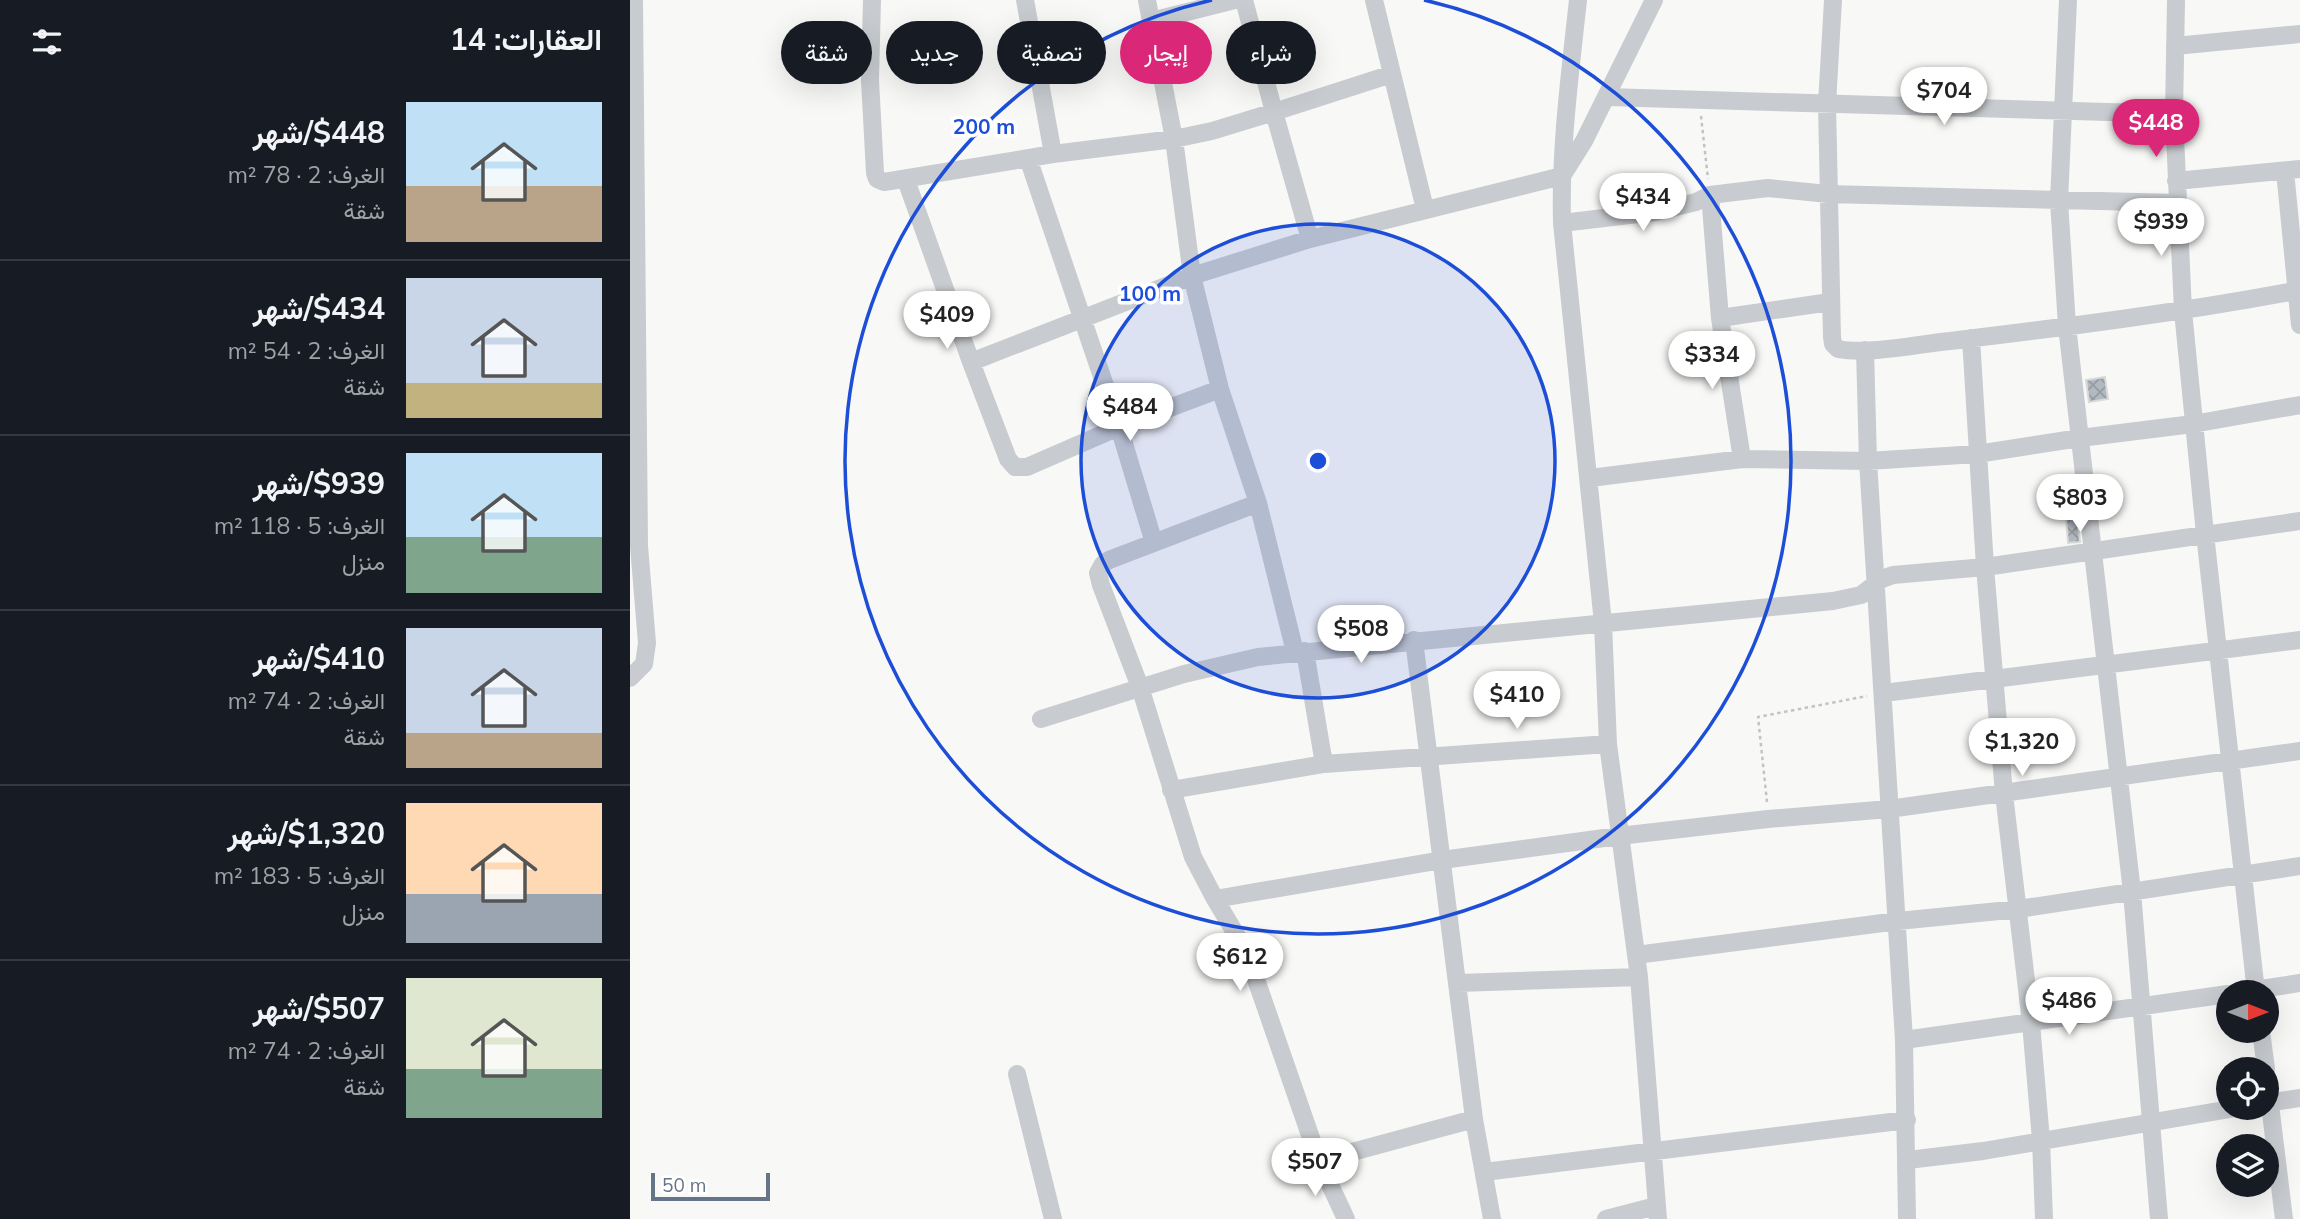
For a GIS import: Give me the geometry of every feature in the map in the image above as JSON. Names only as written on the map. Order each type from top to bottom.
[{"type":"street","points":[[630,678],[644,664],[647,643],[639,546],[634,0]]},
{"type":"street","points":[[872,0],[870,80],[875,173],[880,181],[906,180],[1052,154],[1174,139],[1213,131],[1392,74]]},
{"type":"street","points":[[1025,0],[1052,154]]},
{"type":"street","points":[[1147,0],[1151,21],[1235,0]]},
{"type":"street","points":[[1244,0],[1310,239]]},
{"type":"street","points":[[1374,0],[1425,209]]},
{"type":"street","points":[[1578,0],[1566,104],[1562,223],[1603,623],[1608,744],[1639,977],[1657,1212],[1606,1219]]},
{"type":"street","points":[[971,362],[1192,276],[1310,239],[1562,176],[1584,141],[1654,0]]},
{"type":"street","points":[[1833,0],[1827,104],[1828,194],[1830,302],[1833,344],[1838,349],[1865,350],[2067,326],[2183,311],[2299,291]]},
{"type":"street","points":[[2068,0],[2059,201],[2067,326],[2132,892],[2159,1219]]},
{"type":"street","points":[[2176,0],[2174,114],[2183,311],[2243,875],[2250,980]]},
{"type":"street","points":[[2175,46],[2300,34]]},
{"type":"street","points":[[1163,84],[1174,139],[1192,276],[1220,388],[1258,503],[1300,652],[1324,764]]},
{"type":"street","points":[[1607,97],[2174,114]]},
{"type":"street","points":[[1028,158],[1119,427],[1154,543]]},
{"type":"street","points":[[2176,181],[2292,170],[2300,325]]},
{"type":"street","points":[[906,180],[971,362],[1015,467],[1027,467],[1119,427],[1220,388]]},
{"type":"street","points":[[1562,223],[1679,207],[1710,195],[1768,188],[1828,194],[2177,203]]},
{"type":"street","points":[[1710,195],[1720,318],[1742,458]]},
{"type":"street","points":[[1720,318],[1830,302]]},
{"type":"street","points":[[1971,338],[1985,568],[2004,793],[2031,1023],[2041,1140],[2044,1219]]},
{"type":"street","points":[[1865,350],[1868,461],[1904,1040],[1907,1219]]},
{"type":"street","points":[[1590,478],[1742,458],[1868,461],[1977,454],[2193,424],[2300,405]]},
{"type":"street","points":[[1258,503],[1109,560],[1098,573],[1140,687],[1193,857],[1251,965],[1319,1161],[1346,1219]]},
{"type":"street","points":[[1041,719],[1140,687],[1232,663],[1300,652],[1833,601],[1856,596],[1893,575],[1985,568],[2300,521]]},
{"type":"street","points":[[1414,640],[1474,1119],[1492,1219]]},
{"type":"street","points":[[1884,693],[2300,640]]},
{"type":"street","points":[[1171,790],[1324,764],[1608,744]]},
{"type":"street","points":[[1215,899],[1443,860],[1619,836],[1889,809],[2300,751]]},
{"type":"street","points":[[1636,955],[1898,921],[2019,909],[2300,866]]},
{"type":"street","points":[[1458,983],[1639,977]]},
{"type":"street","points":[[2279,986],[2300,983]]},
{"type":"street","points":[[1904,1040],[2216,996]]},
{"type":"street","points":[[1017,1074],[1053,1219]]},
{"type":"street","points":[[2279,1101],[2300,1098]]},
{"type":"street","points":[[1908,1160],[1983,1151],[2216,1111]]},
{"type":"street","points":[[1319,1161],[1474,1119]]},
{"type":"street","points":[[1484,1172],[1907,1119]]},
{"type":"street","points":[[2271,1120],[2285,1217]]},
{"type":"path","points":[[1699,99],[1710,195]]},
{"type":"path","points":[[1768,819],[1758,717],[1884,693]]},
{"type":"building","points":[[2105,377],[2108,399],[2089,402],[2086,380]]},
{"type":"building","points":[[2077,516],[2080,542],[2068,543],[2066,518]]}]
